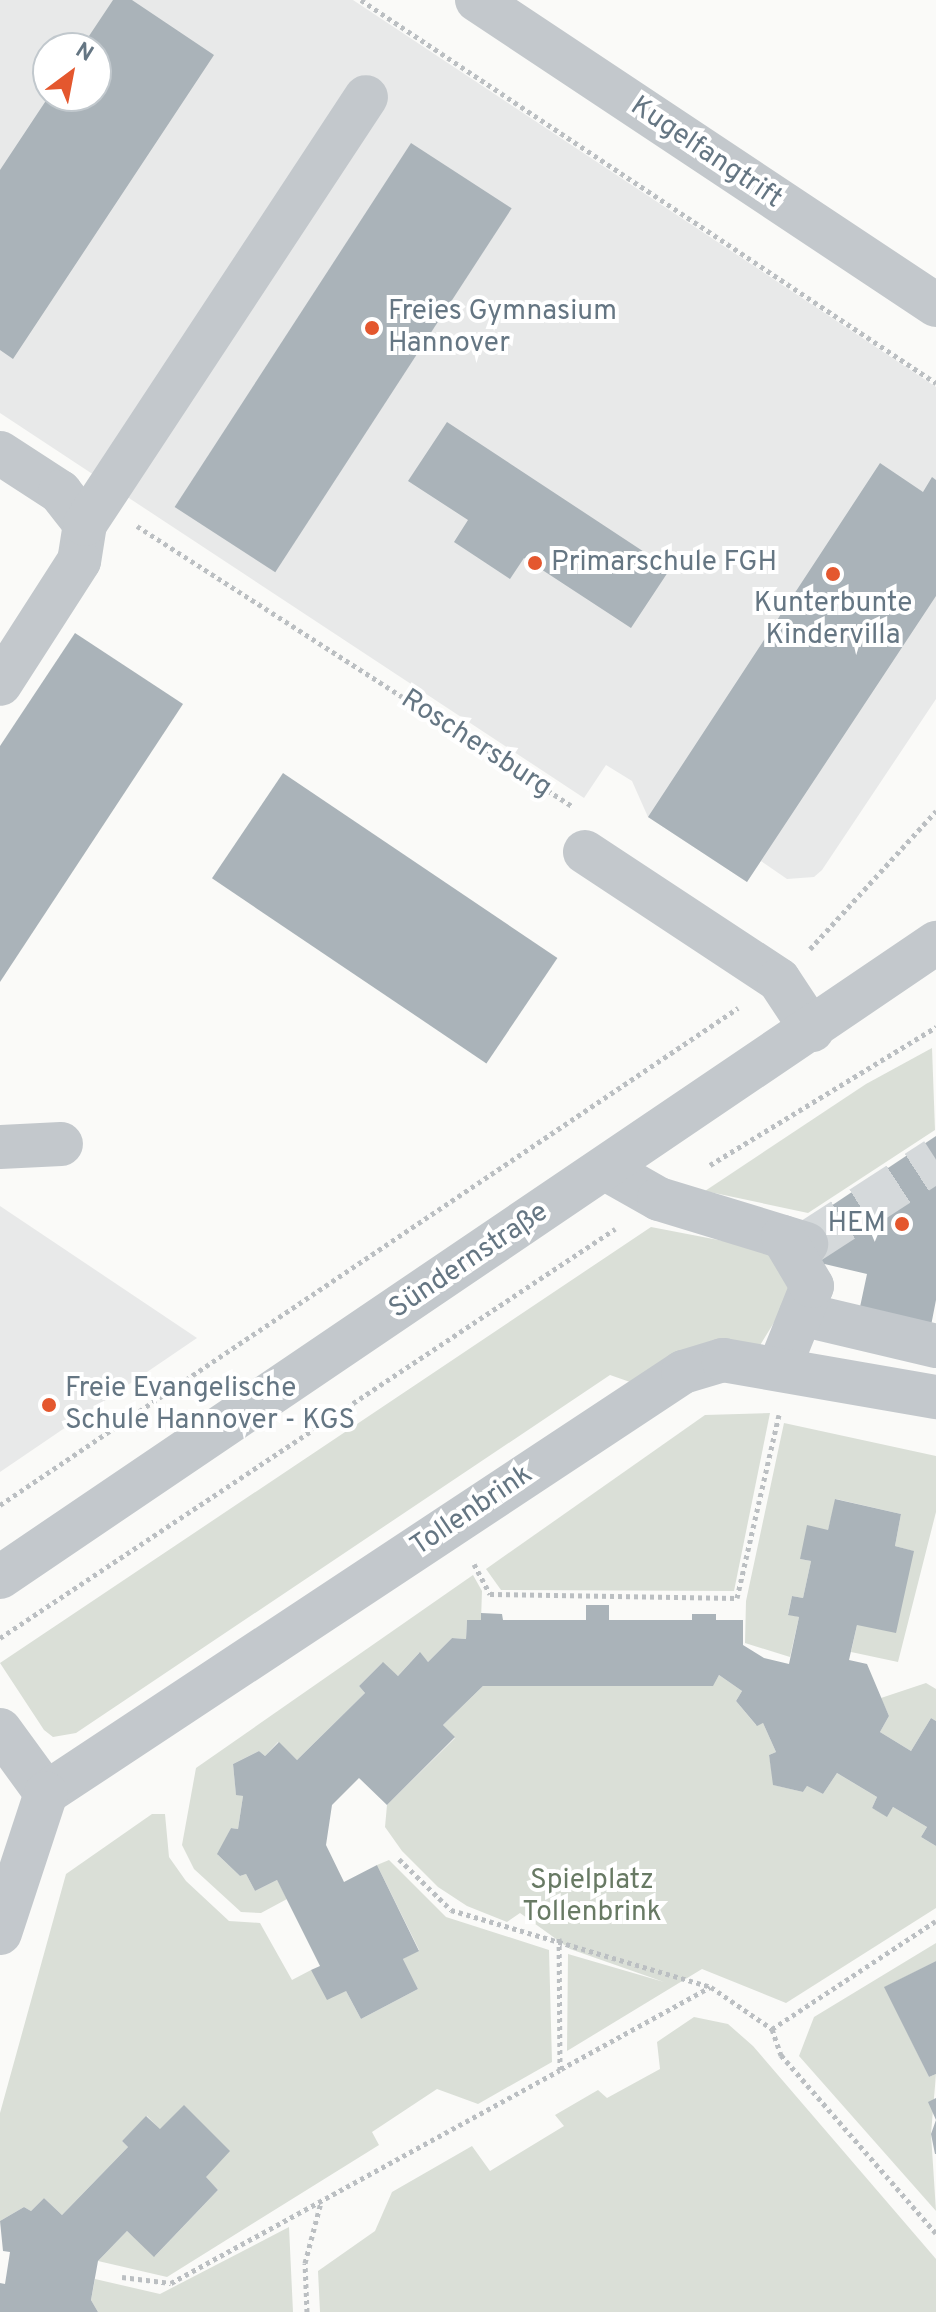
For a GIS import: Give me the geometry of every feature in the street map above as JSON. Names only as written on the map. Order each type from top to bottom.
[{"type":"street","name":"Kugelfangtrift","points":[[477,0],[936,305]]},
{"type":"street","points":[[0,684],[79,561],[85,524],[366,97]]},
{"type":"street","points":[[0,453],[60,492],[85,524]]},
{"type":"street","points":[[585,852],[779,980],[812,1030]]},
{"type":"street","name":"Sündernstraße","points":[[0,1577],[812,1030],[933,962]]},
{"type":"street","points":[[0,1147],[61,1144]]},
{"type":"street","points":[[606,1169],[659,1199],[795,1241],[812,1286],[784,1367]]},
{"type":"street","points":[[801,1314],[936,1346]]},
{"type":"street","name":"Tollenbrink","points":[[46,1793],[683,1372],[723,1360],[784,1367],[936,1397]]},
{"type":"street","points":[[0,1730],[46,1793],[0,1933]]},
{"type":"path","points":[[361,0],[936,383]]},
{"type":"path","name":"Roschersburg","points":[[85,524],[141,526],[575,808],[585,852]]},
{"type":"path","points":[[0,1505],[779,980],[857,903],[936,811]]},
{"type":"path","points":[[0,1638],[659,1199],[936,1027]]},
{"type":"path","points":[[453,1525],[490,1594],[737,1598],[784,1367]]},
{"type":"path","points":[[399,1859],[451,1910],[559,1938],[711,1987],[772,2029],[781,2055],[936,2233]]},
{"type":"path","points":[[772,2029],[936,1921]]},
{"type":"path","points":[[559,1938],[560,2070]]},
{"type":"path","points":[[122,2277],[171,2283],[711,1987]]},
{"type":"path","points":[[307,2312],[305,2263],[321,2201]]},
{"type":"shaded area","points":[[0,0],[353,0],[936,387],[936,699],[822,870],[814,877],[787,879],[761,861],[747,882],[648,817],[632,781],[606,765],[584,798],[0,413]]},
{"type":"shaded area","name":"Freie Evangelische Schule Hannover - KGS","points":[[0,1206],[197,1338],[0,1472]]},
{"type":"green space","points":[[932,1048],[935,1130],[808,1213],[705,1191],[866,1084]]},
{"type":"green space","points":[[651,1227],[771,1250],[794,1290],[759,1347],[630,1382],[610,1375],[76,1733],[53,1737],[44,1730],[0,1663]]},
{"type":"green space","points":[[770,1413],[734,1591],[501,1590],[486,1569],[705,1415]]},
{"type":"green space","points":[[784,1423],[936,1456],[936,1512],[898,1662],[851,1652],[857,1625],[913,1551],[895,1546],[901,1514],[836,1499],[828,1530],[800,1559],[811,1561],[803,1598],[792,1596],[788,1614],[799,1617],[790,1657],[745,1643],[746,1601]]},
{"type":"green space","points":[[473,1575],[482,1591],[481,1620],[467,1620],[466,1639],[452,1638],[428,1662],[419,1653],[398,1676],[382,1663],[359,1686],[365,1693],[297,1760],[278,1742],[265,1756],[259,1751],[233,1764],[236,1794],[243,1796],[238,1829],[231,1828],[218,1855],[240,1876],[246,1874],[255,1891],[277,1880],[287,1899],[261,1913],[241,1912],[194,1869],[182,1845],[196,1768]]},
{"type":"green space","name":"Spielplatz Tollenbrink","points":[[719,1675],[742,1691],[736,1701],[756,1725],[763,1723],[776,1752],[769,1755],[774,1785],[803,1792],[807,1786],[823,1794],[837,1773],[877,1797],[872,1808],[887,1816],[893,1807],[927,1827],[921,1837],[936,1846],[936,1908],[786,2003],[702,1969],[567,2051],[568,1954],[664,1982],[570,1949],[520,1913],[507,1922],[467,1906],[438,1887],[402,1851],[385,1827],[387,1805],[455,1738],[443,1725],[483,1686],[712,1686]]},
{"type":"green space","points":[[926,1683],[936,1689],[936,1721],[931,1718],[911,1751],[880,1732],[889,1716],[881,1698]]},
{"type":"green space","points":[[152,1814],[165,1814],[169,1857],[186,1881],[229,1921],[260,1923],[292,1980],[311,1970],[346,1991],[361,2019],[418,1989],[403,1959],[419,1950],[377,1865],[389,1860],[446,1917],[549,1950],[552,2062],[478,2104],[437,2089],[372,2132],[379,2145],[167,2277],[98,2261],[127,2231],[155,2256],[218,2190],[147,2116],[122,2141],[128,2147],[62,2215],[44,2198],[31,2211],[24,2207],[0,2221],[0,2113],[66,1874]]},
{"type":"green space","points":[[936,1943],[936,1961],[885,1987],[929,2077],[936,2074],[931,2134],[936,2211],[799,2056],[814,2017]]},
{"type":"green space","points":[[694,2017],[728,2024],[753,2046],[936,2259],[936,2312],[320,2312],[318,2271],[375,2231],[392,2192],[472,2146],[490,2171],[564,2126],[555,2115],[598,2090],[607,2098],[660,2069],[657,2042]]},
{"type":"green space","points":[[289,2227],[293,2312],[98,2312],[91,2300],[95,2279],[160,2294]]},
{"type":"building","points":[[113,0],[132,0],[214,55],[13,359],[0,350],[0,170],[38,112],[112,112],[112,32],[92,32]]},
{"type":"building","points":[[411,143],[512,208],[275,572],[175,507]]},
{"type":"building","points":[[447,422],[670,569],[631,628],[524,558],[510,579],[454,542],[468,520],[408,481]]},
{"type":"building","points":[[880,463],[923,492],[932,477],[936,480],[936,596],[747,882],[648,817]]},
{"type":"building","points":[[75,633],[183,704],[0,982],[0,746]]},
{"type":"building","points":[[283,773],[557,958],[486,1063],[212,878]]},
{"type":"building","points":[[936,1136],[936,1300],[929,1336],[857,1321],[867,1274],[816,1262],[795,1230]]},
{"type":"building","points":[[835,1499],[901,1514],[895,1546],[914,1551],[896,1633],[857,1625],[849,1660],[867,1664],[889,1716],[880,1732],[911,1751],[931,1718],[936,1721],[936,1846],[921,1837],[927,1827],[893,1807],[887,1817],[872,1808],[877,1797],[837,1773],[823,1794],[807,1786],[803,1792],[773,1785],[769,1755],[776,1752],[763,1723],[757,1726],[736,1701],[742,1691],[719,1675],[713,1686],[483,1686],[443,1725],[455,1737],[387,1805],[359,1778],[332,1805],[326,1845],[344,1882],[377,1865],[419,1951],[403,1959],[418,1989],[361,2019],[346,1991],[327,2000],[311,1970],[320,1966],[277,1880],[255,1891],[246,1874],[240,1876],[217,1854],[231,1828],[238,1829],[243,1796],[236,1795],[233,1764],[259,1751],[265,1756],[279,1742],[297,1760],[365,1693],[359,1686],[383,1662],[398,1676],[420,1652],[428,1662],[452,1638],[466,1639],[467,1620],[481,1620],[481,1613],[502,1614],[503,1620],[586,1620],[586,1605],[609,1605],[609,1620],[692,1620],[692,1614],[716,1614],[716,1620],[743,1620],[743,1645],[764,1658],[789,1664],[799,1617],[788,1615],[792,1596],[803,1598],[811,1561],[800,1559],[807,1525],[828,1530]]},
{"type":"building","points":[[936,1961],[936,2074],[929,2077],[884,1987]]},
{"type":"building","points":[[936,2098],[936,2120],[928,2102]]},
{"type":"building","points":[[184,2105],[230,2151],[206,2177],[218,2190],[154,2257],[127,2231],[98,2261],[91,2300],[98,2312],[0,2312],[0,2283],[5,2284],[10,2252],[3,2251],[0,2221],[24,2207],[31,2211],[44,2198],[62,2215],[128,2147],[122,2141],[146,2116],[160,2129]]},
{"type":"building","points":[[936,2120],[936,2154],[935,2154],[931,2134]]},
{"type":"tunnel","points":[[806,1244],[936,1160]]},
{"type":"place","name":"Freies Gymnasium Hannover","points":[[372,328]]},
{"type":"place","name":"Primarschule FGH","points":[[535,563]]},
{"type":"place","name":"Kunterbunte Kindervilla","points":[[833,574]]},
{"type":"place","name":"HEM","points":[[902,1224]]},
{"type":"place","name":"Freie Evangelische Schule Hannover - KGS","points":[[49,1405]]}]
